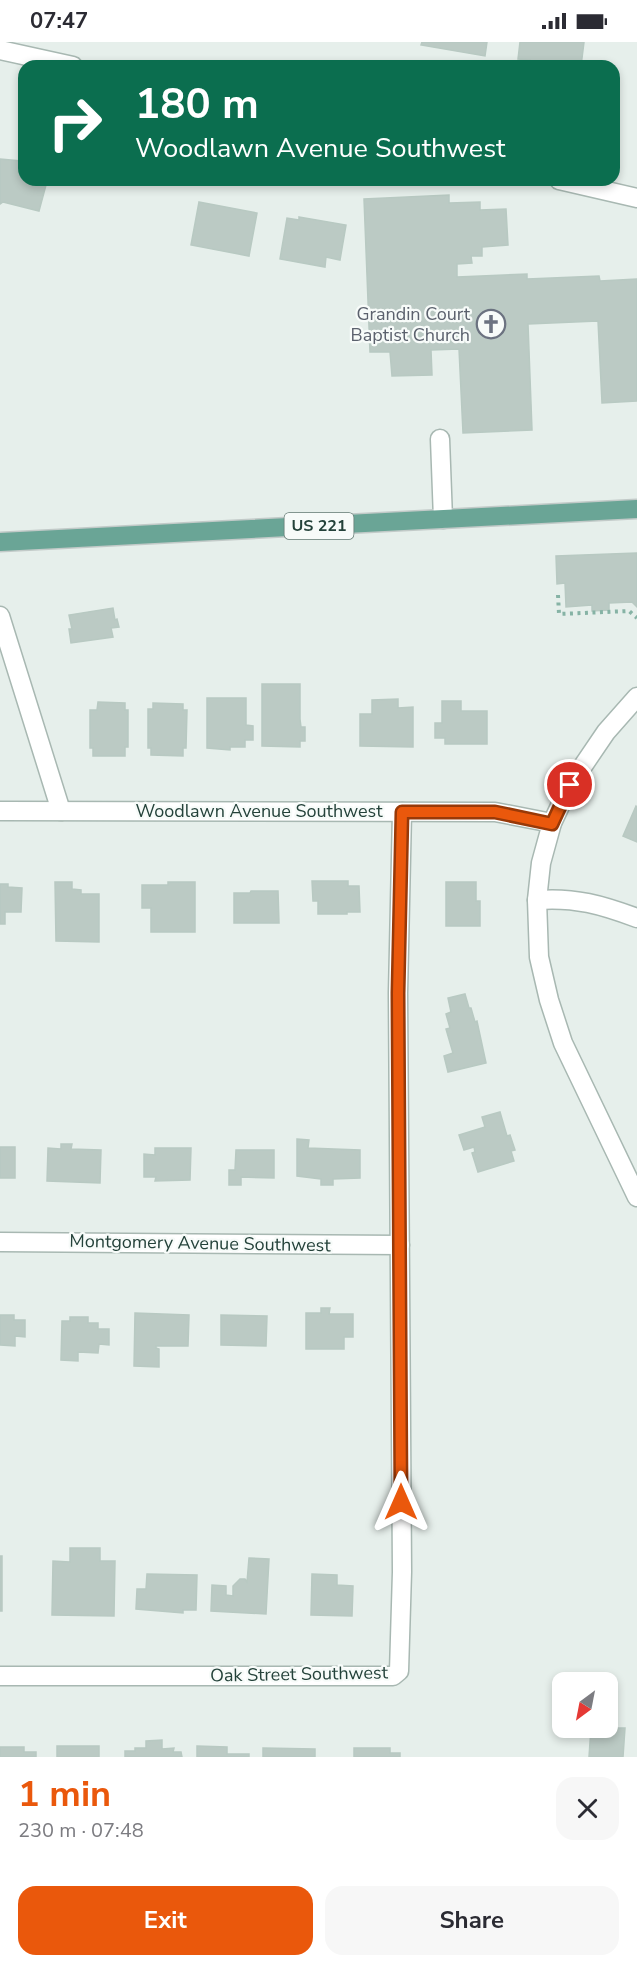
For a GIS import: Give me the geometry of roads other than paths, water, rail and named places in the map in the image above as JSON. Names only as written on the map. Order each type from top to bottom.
[{"type":"main road","name":"US 221","points":[[0,542],[637,509]]},
{"type":"street","points":[[0,50],[46,60]]},
{"type":"street","points":[[585,186],[637,198]]},
{"type":"street","points":[[440,439],[443,519]]},
{"type":"street","points":[[0,616],[62,811]]},
{"type":"street","points":[[635,702],[606,732],[570,785],[552,824],[542,863],[537,900],[539,957],[556,1022],[563,1042],[637,1197]]},
{"type":"street","name":"Woodlawn Avenue Southwest","points":[[0,811],[495,812],[552,824]]},
{"type":"street","name":"Oak Street Southwest","points":[[0,1676],[393,1676],[399,1671],[402,1572],[398,993],[402,812]]},
{"type":"street","points":[[537,900],[573,899],[606,906],[637,918]]},
{"type":"street","name":"Montgomery Avenue Southwest","points":[[0,1242],[400,1245]]},
{"type":"place","name":"Grandin Court Baptist Church","points":[[491,324]]}]
